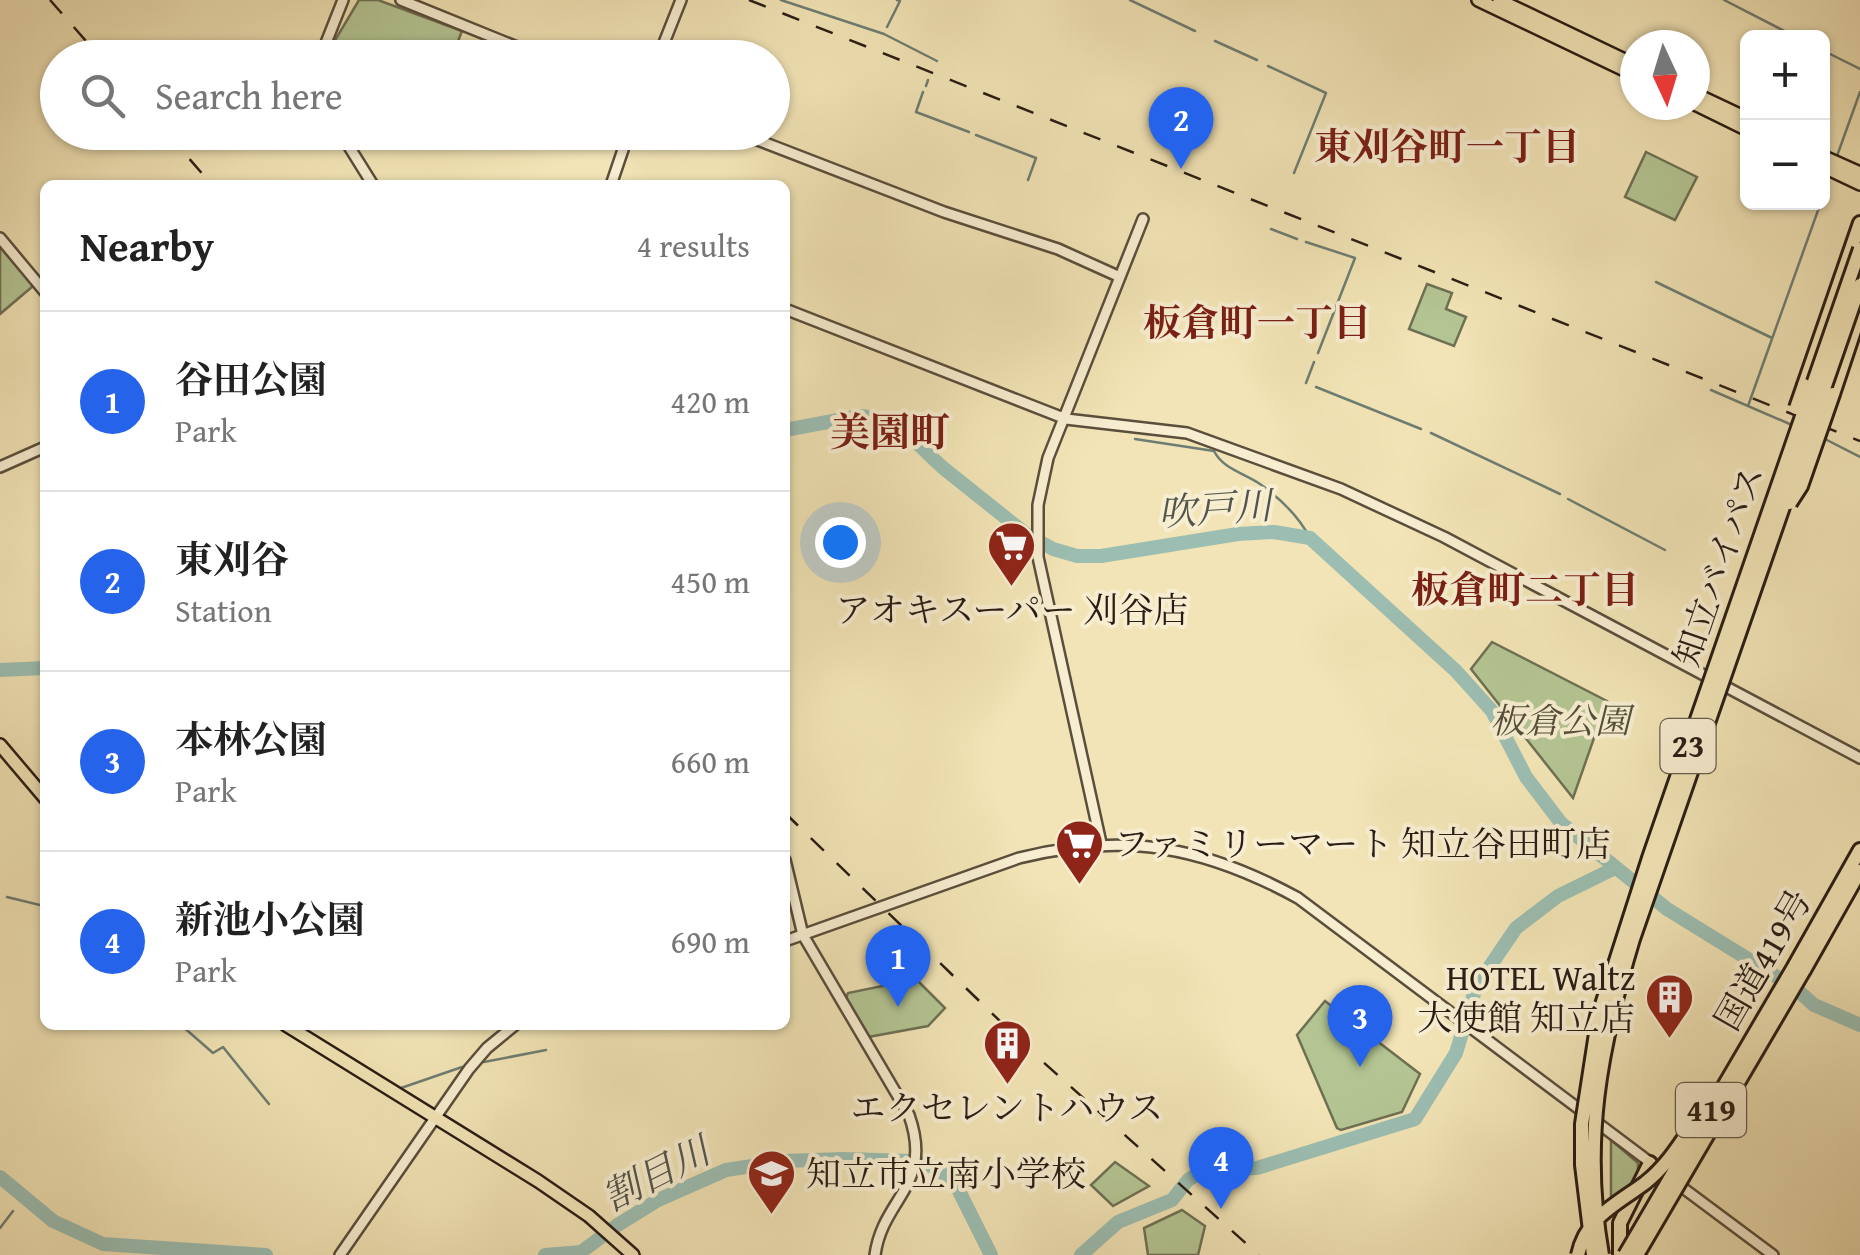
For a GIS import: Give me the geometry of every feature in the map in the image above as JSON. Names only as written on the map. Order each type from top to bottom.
[{"type":"highway","points":[[1768,533],[1770,483],[1860,223]]},
{"type":"highway","name":"知立バイパス","points":[[1602,1255],[1592,1168],[1592,1128],[1609,1018],[1860,249]]},
{"type":"highway","name":"知立バイパス","points":[[1593,1255],[1582,1165],[1582,1124],[1599,1014],[1649,858],[1860,285]]},
{"type":"highway","points":[[1768,533],[1800,486],[1860,313]]},
{"type":"highway","name":"国道419号","points":[[1637,1255],[1760,1044],[1860,850]]},
{"type":"highway","name":"国道419号","points":[[1622,1255],[1779,994],[1800,968],[1860,871]]},
{"type":"highway","points":[[1578,1255],[1583,1237],[1607,1208],[1646,1182],[1672,1156],[1779,994]]},
{"type":"highway","points":[[1647,1255],[1730,1109],[1760,1044]]},
{"type":"highway","points":[[1622,1255],[1620,1223],[1650,1162]]},
{"type":"main road","points":[[1478,0],[1620,68]]},
{"type":"main road","points":[[1499,0],[1620,57]]},
{"type":"main road","points":[[1710,101],[1740,115]]},
{"type":"main road","points":[[1710,111],[1740,126]]},
{"type":"main road","points":[[1830,160],[1860,173]]},
{"type":"main road","points":[[1830,170],[1860,184]]},
{"type":"main road","points":[[0,744],[40,792]]},
{"type":"main road","points":[[294,1030],[538,1181],[604,1228],[633,1255]]},
{"type":"street","points":[[327,40],[343,0]]},
{"type":"street","points":[[401,0],[500,40]]},
{"type":"street","points":[[665,40],[681,0]]},
{"type":"street","points":[[351,150],[370,180]]},
{"type":"street","points":[[613,180],[623,150]]},
{"type":"street","points":[[784,150],[944,212],[1058,249],[1120,278]]},
{"type":"street","points":[[1102,843],[1038,557],[1038,518],[1048,458],[1143,219]]},
{"type":"street","points":[[0,238],[40,286]]},
{"type":"street","points":[[790,311],[1066,420],[1187,433],[1389,509],[1860,758]]},
{"type":"street","points":[[0,467],[40,449]]},
{"type":"street","points":[[790,939],[1057,848],[1142,844],[1193,852],[1261,878],[1298,898],[1774,1255]]},
{"type":"street","points":[[790,879],[804,934],[909,1115],[916,1160],[905,1193],[878,1236],[874,1255]]},
{"type":"street","points":[[342,1252],[475,1061],[509,1030]]},
{"type":"green space","points":[[359,0],[378,0],[462,31],[459,40],[335,40]]},
{"type":"green space","points":[[1646,152],[1697,177],[1675,220],[1625,197]]},
{"type":"green space","points":[[0,245],[33,286],[0,314]]},
{"type":"green space","points":[[1427,284],[1452,293],[1446,309],[1466,317],[1454,346],[1409,329]]},
{"type":"green space","name":"板倉公園","points":[[1492,642],[1607,701],[1573,798],[1471,669]]},
{"type":"green space","points":[[916,979],[945,1008],[928,1026],[868,1037],[846,998],[848,993]]},
{"type":"green space","points":[[1325,1001],[1420,1074],[1402,1112],[1337,1128],[1297,1035]]},
{"type":"green space","points":[[1611,1140],[1638,1163],[1638,1180],[1611,1201]]},
{"type":"green space","points":[[1115,1162],[1149,1186],[1113,1206],[1091,1185]]},
{"type":"green space","points":[[1182,1210],[1205,1226],[1198,1255],[1148,1255],[1144,1228]]},
{"type":"waterway","points":[[781,0],[884,34]]},
{"type":"waterway","points":[[887,27],[900,1],[897,0]]},
{"type":"waterway","points":[[1130,0],[1195,31]]},
{"type":"waterway","points":[[1724,0],[1782,30]]},
{"type":"waterway","points":[[884,34],[937,61]]},
{"type":"waterway","points":[[1215,41],[1257,60]]},
{"type":"waterway","points":[[1830,54],[1860,69]]},
{"type":"waterway","points":[[1268,66],[1326,93],[1294,173]]},
{"type":"waterway","points":[[926,86],[928,80]]},
{"type":"waterway","points":[[923,92],[916,112],[969,132]]},
{"type":"waterway","points":[[1837,156],[1860,92]]},
{"type":"waterway","points":[[976,135],[1036,158],[1028,180]]},
{"type":"waterway","points":[[1748,406],[1818,210]]},
{"type":"waterway","points":[[1271,229],[1297,239]]},
{"type":"waterway","points":[[1306,242],[1355,258],[1318,353]]},
{"type":"waterway","points":[[1656,282],[1772,338]]},
{"type":"waterway","points":[[1306,383],[1314,362]]},
{"type":"waterway","points":[[1316,387],[1421,429]]},
{"type":"waterway","points":[[1711,390],[1792,425]]},
{"type":"waterway","name":"吹戸川","points":[[790,429],[860,416],[887,419],[1026,534],[1053,549],[1077,556],[1101,556],[1238,534],[1274,532],[1310,538],[1456,671],[1492,711],[1526,777],[1561,823],[1667,909],[1795,988],[1814,1005],[1860,1025]]},
{"type":"waterway","points":[[1431,433],[1560,494]]},
{"type":"waterway","points":[[1823,438],[1860,457]]},
{"type":"waterway","points":[[1135,439],[1214,451],[1228,466],[1282,502],[1310,538]]},
{"type":"waterway","points":[[1568,499],[1665,550]]},
{"type":"waterway","name":"吹戸川","points":[[0,670],[40,668]]},
{"type":"waterway","name":"割目川","points":[[1081,1255],[1118,1222],[1172,1200],[1188,1180],[1204,1170],[1257,1168],[1415,1119],[1456,1053],[1476,987],[1516,928],[1558,896],[1615,868]]},
{"type":"waterway","points":[[7,897],[40,905]]},
{"type":"waterway","points":[[187,1030],[213,1053],[223,1047],[269,1104]]},
{"type":"waterway","points":[[484,1062],[546,1050]]},
{"type":"waterway","points":[[401,1088],[462,1067]]},
{"type":"waterway","name":"割目川","points":[[545,1255],[581,1252],[658,1200],[726,1170],[784,1161],[843,1159],[913,1161],[934,1167],[959,1191],[991,1255]]},
{"type":"waterway","name":"割目川","points":[[0,1177],[53,1221],[103,1244],[266,1255]]},
{"type":"waterway","points":[[0,1228],[13,1211]]},
{"type":"railway","points":[[50,0],[85,40]]},
{"type":"railway","points":[[749,0],[1860,441]]},
{"type":"railway","points":[[182,150],[208,180]]},
{"type":"railway","points":[[790,818],[1033,1053],[1259,1255]]},
{"type":"place","name":"東刈谷","points":[[1181,169]]},
{"type":"place","name":"アオキスーパー 刈谷店","points":[[1012,588]]},
{"type":"place","name":"ファミリーマート 知立谷田町店","points":[[1079,886]]},
{"type":"place","name":"谷田公園","points":[[898,1007]]},
{"type":"place","name":"HOTEL Waltz 大使館 知立店","points":[[1670,1040]]},
{"type":"place","name":"本林公園","points":[[1360,1067]]},
{"type":"place","name":"エクセレントハウス","points":[[1007,1086]]},
{"type":"place","name":"新池小公園","points":[[1221,1209]]},
{"type":"place","name":"知立市立南小学校","points":[[771,1216]]},
{"type":"district","name":"東刈谷町一丁目","points":[[1447,147]]},
{"type":"district","name":"板倉町一丁目","points":[[1257,323]]},
{"type":"district","name":"美園町","points":[[890,432]]},
{"type":"district","name":"板倉町二丁目","points":[[1525,590]]}]
